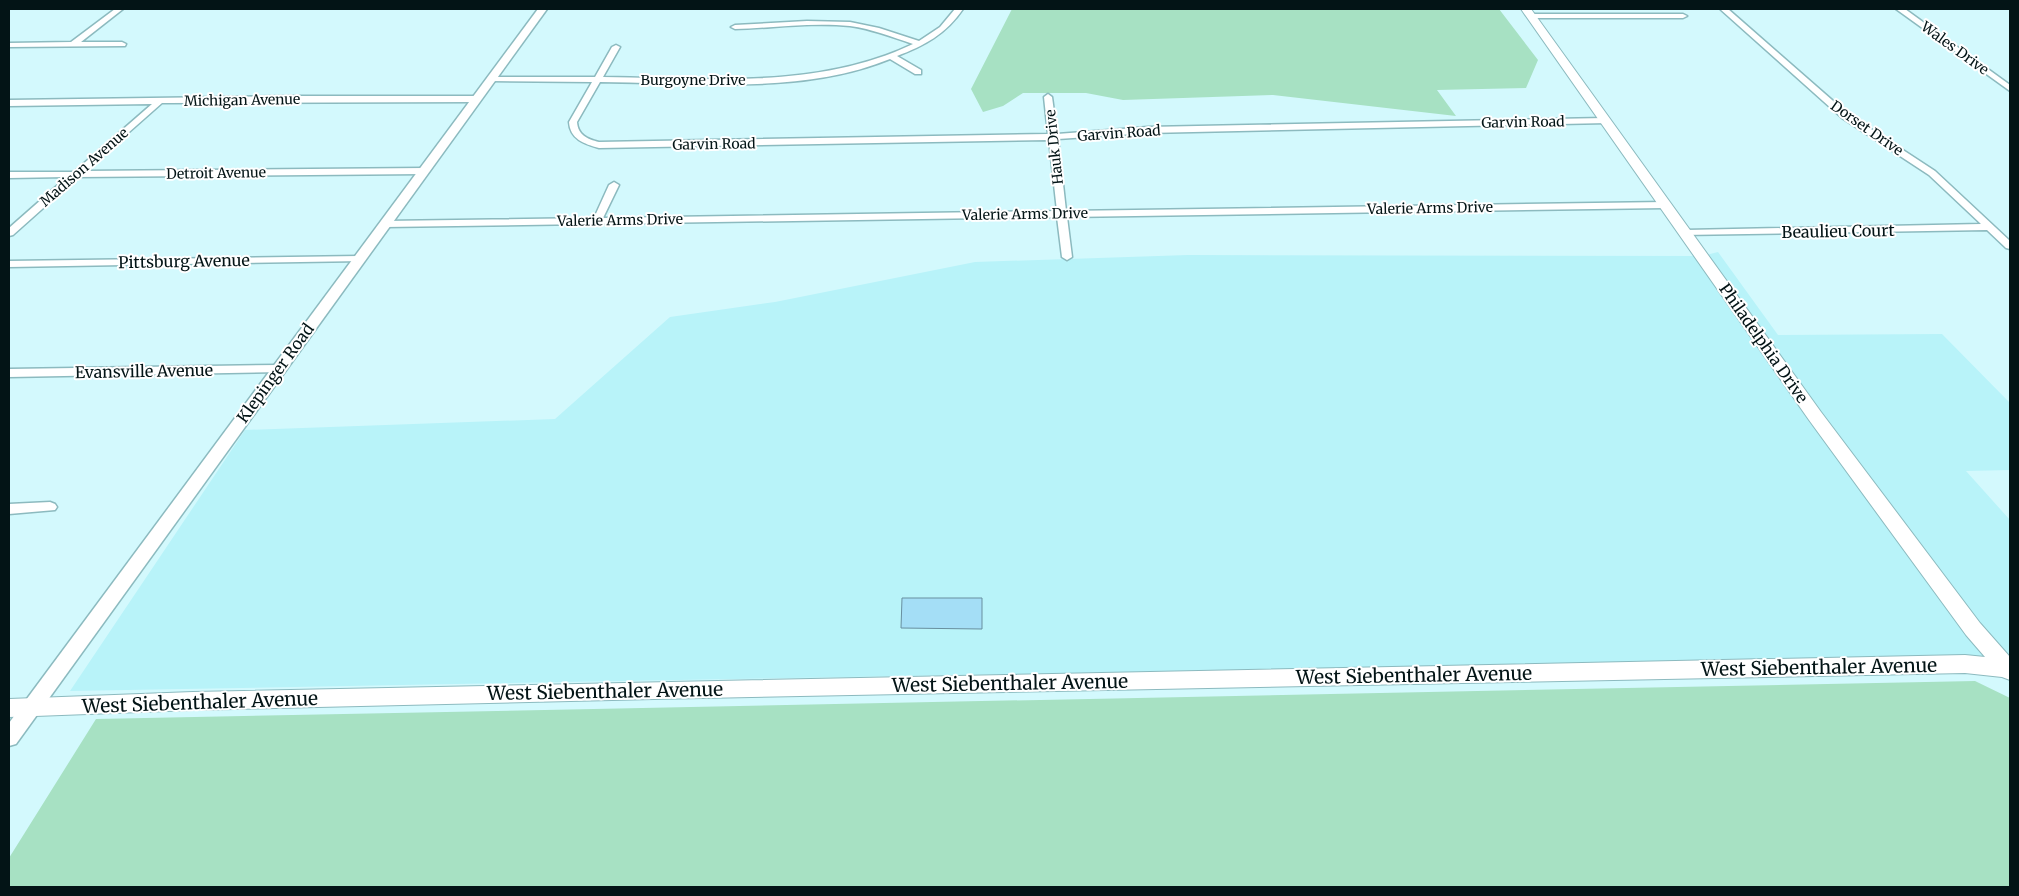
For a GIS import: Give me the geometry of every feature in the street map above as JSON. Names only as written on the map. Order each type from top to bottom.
[{"type":"main road","name":"Philadelphia Drive","points":[[1529,12],[1815,416],[1968,622],[2010,670]]},
{"type":"main road","name":"West Siebenthaler Avenue","points":[[9,708],[241,700],[1964,664],[2010,670]]},
{"type":"street","points":[[73,44],[118,9]]},
{"type":"street","name":"Klepinger Road","points":[[9,738],[542,9]]},
{"type":"street","name":"Burgoyne Drive","points":[[491,79],[793,79],[851,69],[892,57],[920,44],[948,24],[959,9]]},
{"type":"street","name":"Dorset Drive","points":[[1724,9],[1835,108],[1932,173],[2010,246]]},
{"type":"street","name":"Wales Drive","points":[[1900,9],[2010,89]]},
{"type":"street","points":[[1529,12],[1683,16]]},
{"type":"street","points":[[735,26],[800,23],[849,24],[868,27],[920,44]]},
{"type":"street","points":[[9,45],[122,44]]},
{"type":"street","points":[[597,79],[616,46]]},
{"type":"street","points":[[892,57],[918,72]]},
{"type":"street","name":"Garvin Road","points":[[597,79],[573,122],[573,130],[580,137],[592,143],[605,146],[1053,137],[1148,130],[1605,120]]},
{"type":"street","name":"Hauk Drive","points":[[1048,97],[1067,257]]},
{"type":"street","name":"Michigan Avenue","points":[[9,103],[476,99]]},
{"type":"street","name":"Madison Avenue","points":[[9,233],[160,101]]},
{"type":"street","name":"Detroit Avenue","points":[[9,175],[424,171]]},
{"type":"street","points":[[597,221],[614,185]]},
{"type":"street","name":"Valerie Arms Drive","points":[[385,224],[1665,205]]},
{"type":"street","name":"Beaulieu Court","points":[[1686,233],[1990,227]]},
{"type":"street","name":"Pittsburg Avenue","points":[[9,264],[360,259]]},
{"type":"street","name":"Evansville Avenue","points":[[9,373],[278,369]]},
{"type":"street","points":[[9,509],[50,507]]},
{"type":"shaded area","points":[[1718,252],[1778,335],[1942,334],[2010,403],[2010,470],[1966,471],[2010,520],[2010,656],[70,691],[245,430],[555,419],[670,317],[775,302],[975,262],[1188,255],[1702,256]]},
{"type":"green space","points":[[1012,9],[1499,9],[1538,60],[1526,88],[1437,90],[1456,116],[1273,95],[1123,100],[1086,93],[1023,93],[1003,106],[983,112],[971,89]]},
{"type":"green space","points":[[1975,681],[2010,698],[2010,887],[9,887],[9,858],[96,719]]},
{"type":"building","points":[[902,598],[982,598],[982,629],[901,628]]}]
